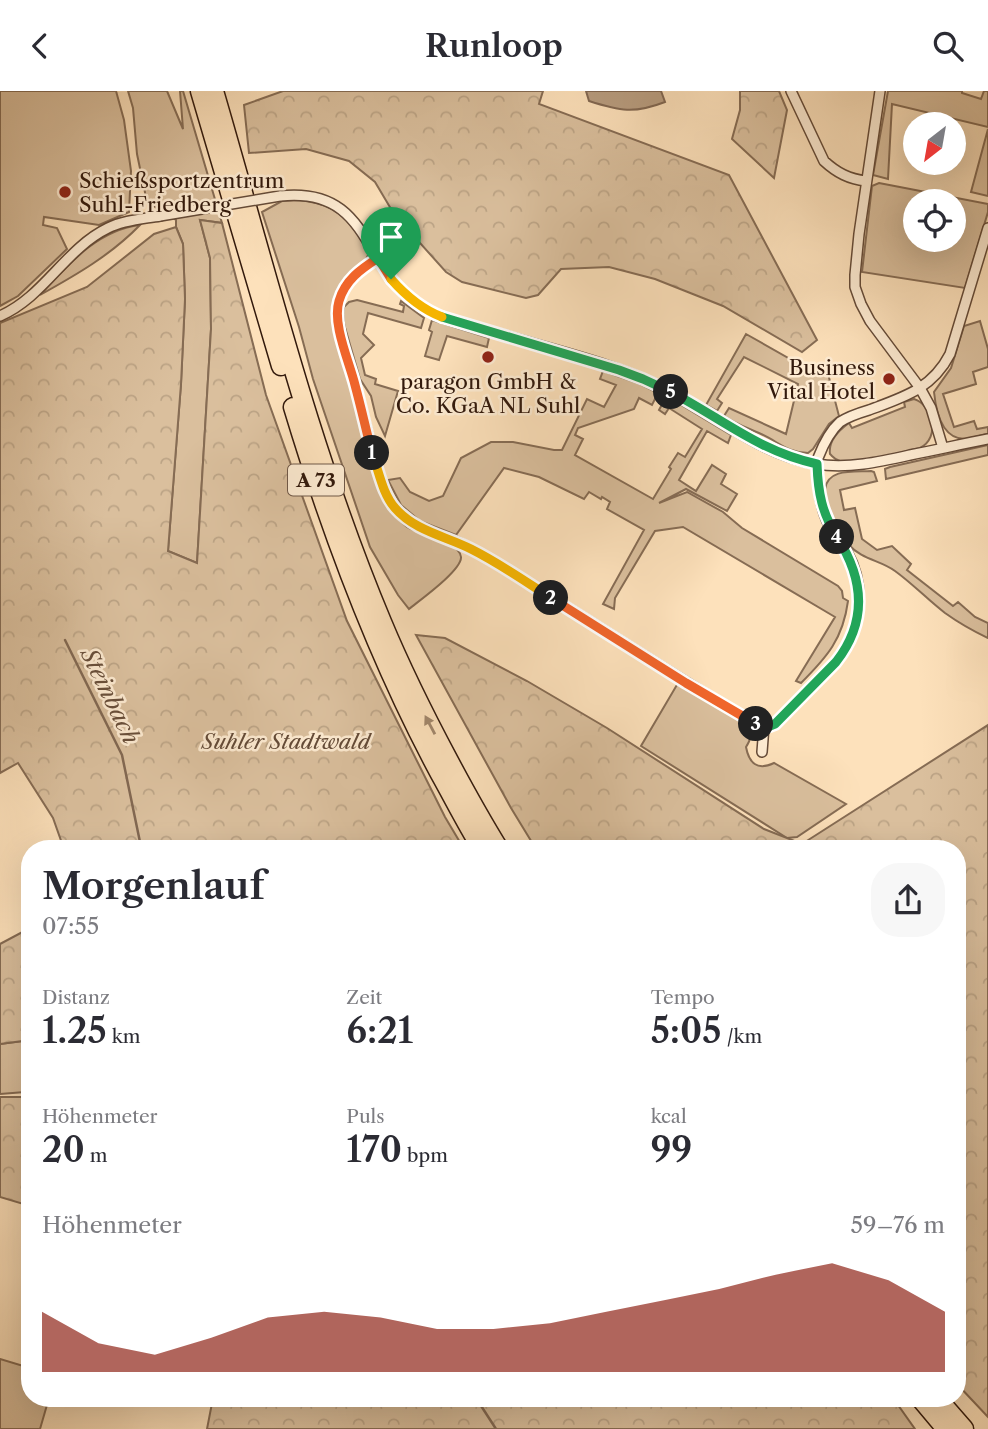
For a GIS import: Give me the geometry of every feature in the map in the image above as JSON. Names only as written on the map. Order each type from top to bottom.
[{"type":"highway","name":"A 73","points":[[200,91],[334,537],[369,625],[412,721],[477,840]]},
{"type":"highway","name":"A 73","points":[[214,91],[298,383],[348,533],[382,623],[424,714],[493,840]]},
{"type":"highway","points":[[928,1407],[946,1429]]},
{"type":"highway","points":[[945,1407],[964,1429]]},
{"type":"street","points":[[791,91],[824,161],[848,178],[866,181]]},
{"type":"street","points":[[880,91],[866,181],[855,287],[870,321],[920,388],[931,408],[943,448]]},
{"type":"street","points":[[0,316],[33,295],[79,248],[110,227],[280,196],[304,195],[339,207],[358,227],[401,291],[430,312],[643,379],[789,457],[817,464],[854,466],[988,439]]},
{"type":"street","points":[[378,258],[350,279],[339,300],[337,312],[372,453],[384,489],[393,506],[413,524],[474,550],[686,683],[752,722],[764,726],[775,724],[836,662],[851,639],[857,621],[859,604],[855,573],[847,552],[828,522],[818,489],[817,464],[829,434],[848,417],[895,401],[920,388],[943,367],[950,354],[988,229]]},
{"type":"street","points":[[762,752],[764,726]]},
{"type":"green space","name":"Schießsportzentrum Suhl-Friedberg","points":[[0,91],[116,91],[124,120],[131,171],[129,212],[99,225],[44,217],[43,225],[57,228],[67,249],[18,296],[0,306]]},
{"type":"green space","points":[[128,91],[167,91],[183,129],[180,91],[183,91],[222,223],[200,220],[210,258],[211,329],[197,563],[168,551],[181,384],[185,299],[183,244],[176,220],[147,202]]},
{"type":"green space","points":[[283,91],[543,91],[539,104],[729,175],[817,340],[802,352],[723,306],[655,279],[609,267],[561,269],[538,295],[526,298],[462,282],[446,272],[394,214],[375,182],[349,161],[306,149],[249,153],[244,105]]},
{"type":"green space","points":[[740,91],[779,91],[787,110],[774,178],[732,139],[740,110]]},
{"type":"green space","points":[[888,91],[962,91],[981,99],[984,91],[988,91],[988,127],[966,122],[966,112],[925,112],[892,104],[888,179],[873,175]]},
{"type":"green space","points":[[988,129],[988,196],[971,192]]},
{"type":"green space","points":[[879,183],[910,189],[903,189],[903,252],[966,252],[966,200],[988,204],[988,212],[965,288],[862,272],[872,186]]},
{"type":"green space","points":[[282,201],[317,203],[333,210],[353,228],[368,250],[366,260],[348,275],[341,285],[332,313],[371,463],[386,504],[407,527],[454,546],[461,557],[460,563],[448,577],[409,609],[370,547],[313,379],[262,212]]},
{"type":"green space","name":"Suhler Stadtwald","points":[[200,220],[222,223],[266,395],[347,621],[459,840],[61,840],[53,818],[18,763],[0,773],[0,323],[87,287],[154,234],[176,227],[183,244],[185,299],[168,551],[197,563],[211,329],[210,258]]},
{"type":"green space","points":[[140,225],[105,255],[40,295],[97,241],[125,228]]},
{"type":"green space","points":[[357,300],[403,312],[401,301],[424,318],[421,328],[368,313],[363,334],[374,345],[361,358],[365,375],[376,379],[375,384],[398,391],[385,436],[376,417],[371,396],[360,379],[344,324],[344,307]]},
{"type":"green space","points":[[432,320],[489,338],[487,347],[447,336],[439,360],[425,356],[432,332],[429,330]]},
{"type":"green space","points":[[980,321],[988,349],[988,367],[973,372],[976,384],[943,394],[954,427],[974,421],[977,429],[988,427],[988,434],[957,438],[942,423],[934,392],[951,368],[964,326]]},
{"type":"green space","points":[[746,334],[806,368],[826,366],[839,416],[829,424],[808,453],[788,449],[724,416],[729,408],[786,434],[798,384],[744,357],[717,399],[722,403],[717,411],[706,405]]},
{"type":"green space","points":[[603,371],[658,393],[652,405],[639,398],[634,409],[578,428],[575,435],[583,439],[575,455],[653,499],[678,453],[685,457],[702,429],[669,408],[665,414],[659,410],[668,397],[731,435],[728,443],[707,431],[679,480],[696,491],[712,465],[726,474],[721,484],[737,494],[727,511],[686,489],[659,503],[687,492],[723,512],[742,528],[842,591],[843,598],[848,601],[838,637],[819,665],[801,683],[796,681],[835,617],[683,527],[655,531],[615,598],[614,609],[603,604],[644,530],[607,509],[610,502],[602,497],[601,499],[589,492],[584,499],[539,477],[504,468],[456,535],[420,521],[401,505],[388,480],[400,478],[410,492],[429,501],[443,496],[461,458],[491,442],[513,442],[562,450],[587,399],[604,407],[616,385],[600,379]]},
{"type":"green space","points":[[914,399],[926,408],[932,422],[931,437],[920,448],[848,462],[838,461],[830,454],[835,437],[849,423],[852,428],[905,407],[904,402]]},
{"type":"green space","points":[[988,445],[988,455],[886,479],[885,469],[890,467]]},
{"type":"green space","points":[[871,471],[877,481],[840,490],[844,510],[855,508],[862,539],[877,550],[892,546],[911,564],[907,570],[953,606],[958,602],[975,617],[988,623],[988,638],[945,613],[895,571],[853,549],[839,532],[822,491],[836,474]]},
{"type":"green space","points":[[416,635],[445,638],[527,681],[607,728],[764,829],[792,840],[531,840]]},
{"type":"green space","points":[[678,683],[749,725],[750,737],[746,747],[755,764],[763,766],[774,763],[846,804],[797,837],[787,838],[641,746]]},
{"type":"green space","points":[[988,725],[988,1417],[966,1394],[966,840],[808,840]]},
{"type":"green space","points":[[21,933],[21,1041],[0,1044],[0,944]]},
{"type":"green space","points":[[21,1041],[21,1092],[0,1094],[0,1044]]},
{"type":"green space","points":[[0,1097],[21,1097],[21,1203],[0,1197]]},
{"type":"green space","points":[[0,1359],[21,1365],[21,1407],[46,1407],[40,1429],[0,1429]]},
{"type":"green space","points":[[211,1407],[899,1407],[915,1429],[207,1429]]},
{"type":"shaded area","points":[[586,91],[661,91],[665,102],[636,110],[618,109],[589,101]]},
{"type":"waterway","name":"Steinbach","points":[[65,640],[122,755],[140,840]]},
{"type":"waterway","name":"Steinbach","points":[[482,1407],[496,1429]]},
{"type":"place","name":"Schießsportzentrum Suhl-Friedberg","points":[[65,192]]},
{"type":"place","name":"paragon GmbH & Co. KGaA NL Suhl","points":[[488,357]]},
{"type":"place","name":"Business Vital Hotel","points":[[889,379]]},
{"type":"route","points":[[378,258],[391,279],[409,299],[430,312],[643,379],[694,404],[754,442],[789,457],[817,464],[822,507],[853,565],[859,591],[857,621],[851,639],[836,662],[775,724],[764,726],[752,722],[474,550],[413,524],[393,506],[384,489],[372,453],[337,312],[339,300],[350,279],[378,258]]}]
